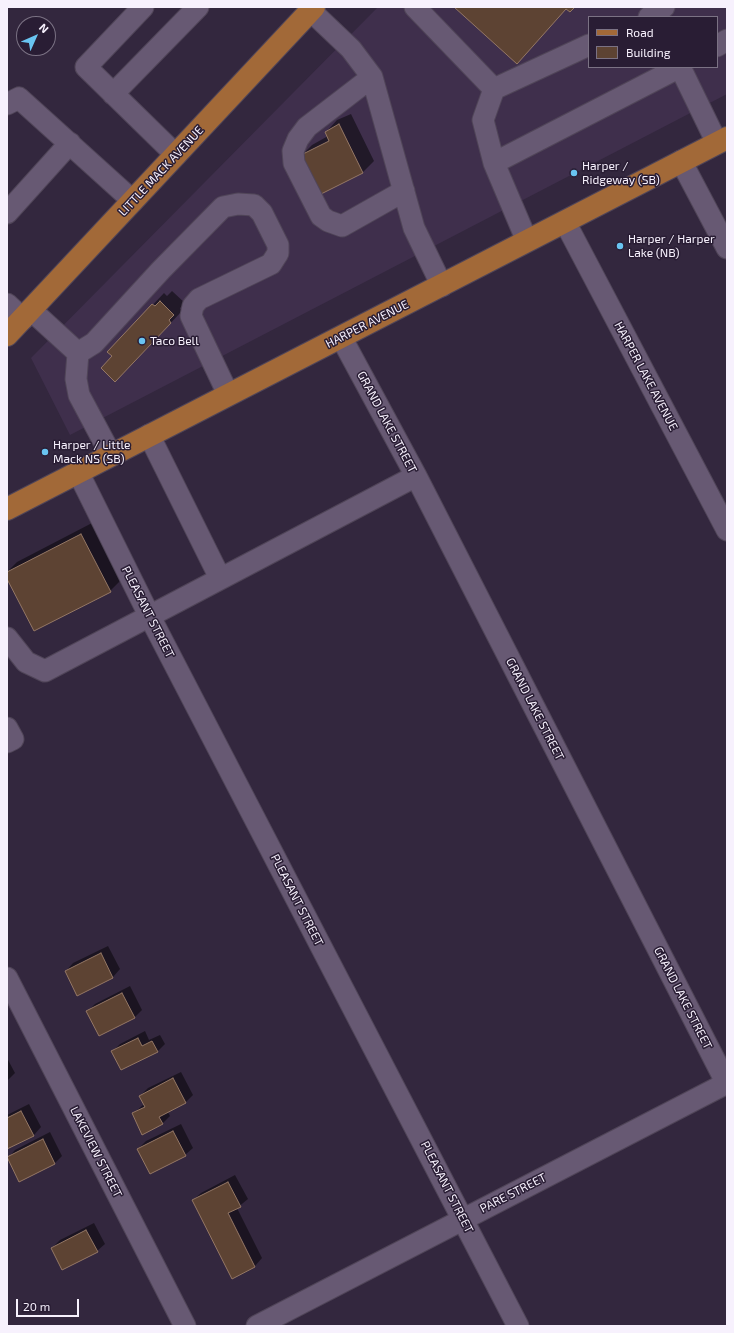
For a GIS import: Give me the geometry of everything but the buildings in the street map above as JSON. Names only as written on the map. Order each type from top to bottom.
[{"type":"main road","name":"LITTLE MACK AVENUE","points":[[7,335],[313,9]]},
{"type":"main road","name":"HARPER AVENUE","points":[[7,509],[722,141]]},
{"type":"street","points":[[143,7],[86,67],[176,155]]},
{"type":"street","points":[[113,94],[198,7]]},
{"type":"street","points":[[650,16],[664,7]]},
{"type":"street","points":[[417,8],[494,89]]},
{"type":"street","points":[[313,9],[351,49],[372,77],[414,228],[442,286]]},
{"type":"street","points":[[718,45],[727,40]]},
{"type":"street","points":[[527,241],[494,163],[483,120],[494,89],[588,45]]},
{"type":"street","points":[[494,163],[678,68]]},
{"type":"street","points":[[681,68],[722,141]]},
{"type":"street","points":[[372,77],[307,127],[298,139],[293,151],[294,163],[321,216],[328,221],[342,226],[404,191]]},
{"type":"street","points":[[7,104],[19,98],[133,201]]},
{"type":"street","points":[[7,213],[70,143]]},
{"type":"street","points":[[681,161],[727,248]]},
{"type":"street","points":[[78,352],[94,343],[161,270],[223,207],[238,204],[254,205],[262,213],[278,245],[278,253],[271,264],[200,299],[193,306],[191,316],[228,394]]},
{"type":"street","name":"HARPER LAKE AVENUE","points":[[565,222],[727,530]]},
{"type":"street","points":[[7,304],[27,314],[78,352]]},
{"type":"street","name":"GRAND LAKE STREET","points":[[341,336],[416,476],[727,1083]]},
{"type":"street","points":[[78,352],[76,379],[79,395],[111,455]]},
{"type":"street","points":[[149,435],[220,578]]},
{"type":"street","name":"PLEASANT STREET","points":[[78,472],[149,615],[518,1326]]},
{"type":"street","points":[[7,638],[26,662],[45,671],[416,476]]},
{"type":"street","points":[[7,728],[13,739],[7,742]]},
{"type":"street","name":"LAKEVIEW STREET","points":[[7,978],[185,1326]]},
{"type":"street","name":"PARE STREET","points":[[257,1326],[727,1083]]},
{"type":"shaded area","points":[[378,7],[727,7],[727,94],[70,435],[31,358]]},
{"type":"place","name":"Harper / Ridgeway (SB)","points":[[574,173]]},
{"type":"place","name":"Harper / Harper Lake (NB)","points":[[620,246]]},
{"type":"place","name":"Taco Bell","points":[[142,341]]},
{"type":"place","name":"Harper / Little Mack NS (SB)","points":[[45,452]]}]
